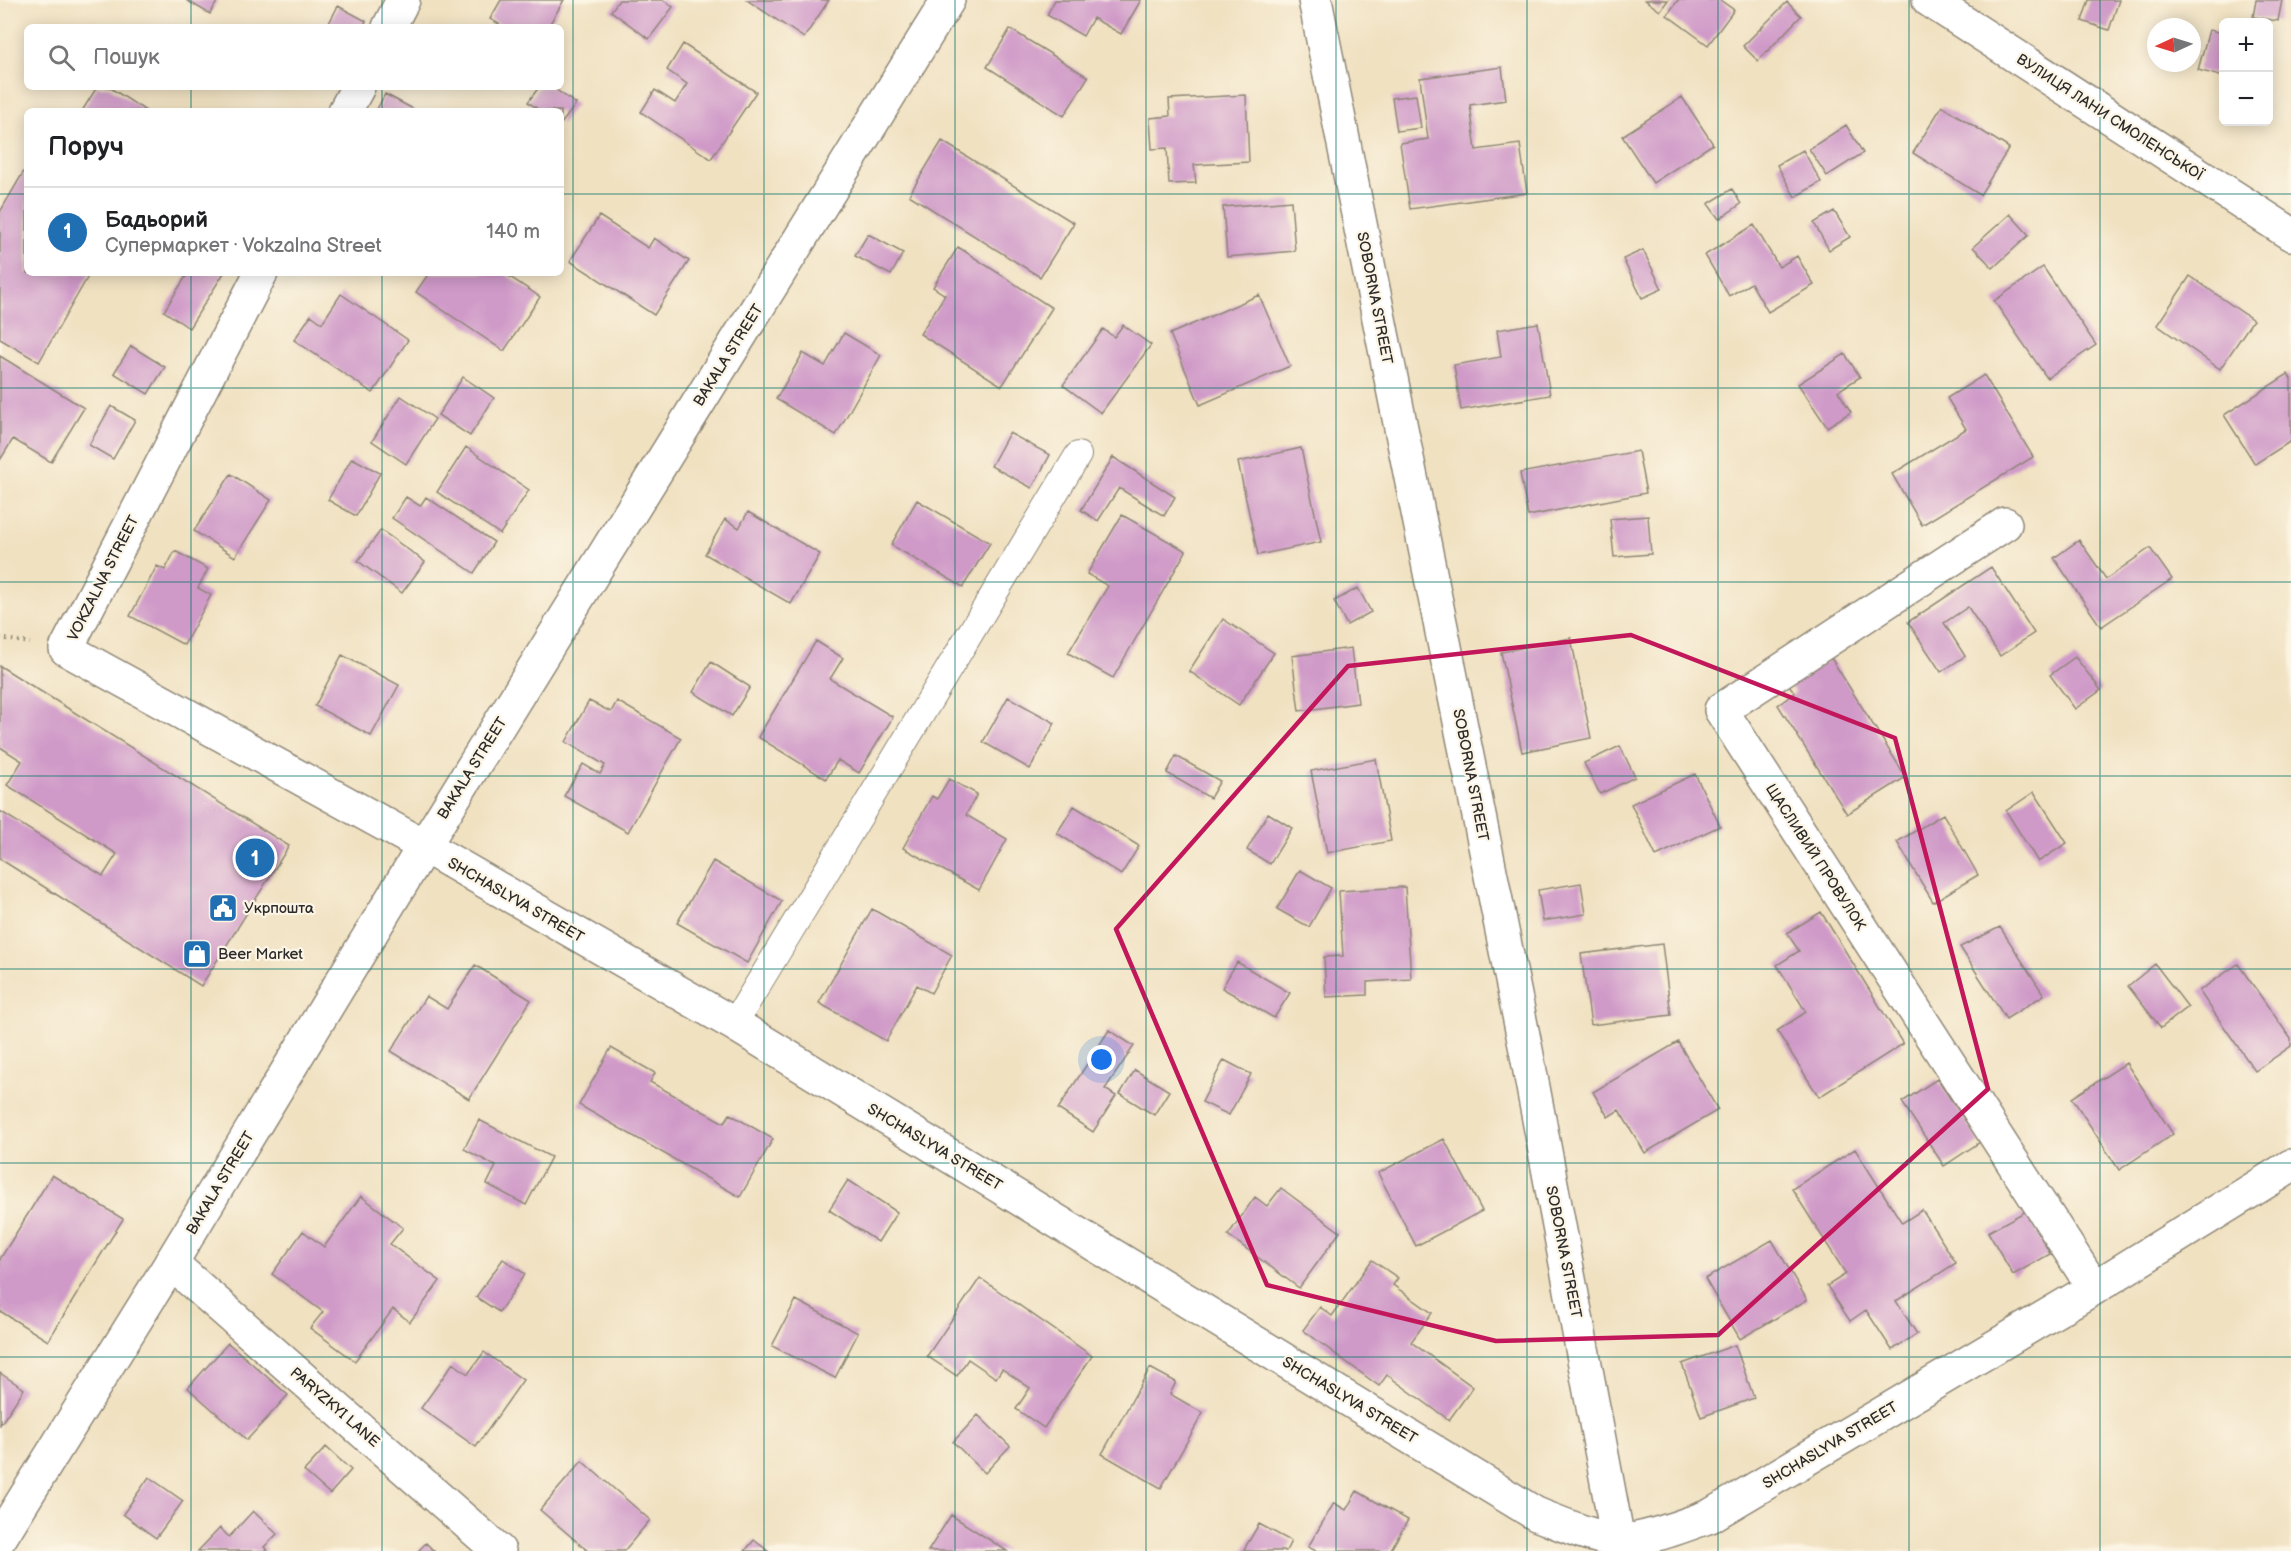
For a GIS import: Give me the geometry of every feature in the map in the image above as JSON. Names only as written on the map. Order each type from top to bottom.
[{"type":"street","points":[[391,24],[403,0]]},
{"type":"street","name":"BAKALA STREET","points":[[0,1538],[171,1263],[424,846],[948,0]]},
{"type":"street","name":"SOBORNA STREET","points":[[1315,0],[1526,1050],[1619,1546]]},
{"type":"street","name":"ВУЛИЦЯ ЛАНИ СМОЛЕНСЬКОЇ","points":[[1929,0],[2291,234]]},
{"type":"street","points":[[347,108],[356,90]]},
{"type":"street","name":"VOKZALNA STREET","points":[[259,276],[66,649],[424,846]]},
{"type":"street","name":"ЩАСЛИВИЙ ПРОВУЛОК","points":[[2005,524],[1721,710],[2094,1288]]},
{"type":"street","name":"SHCHASLYVA STREET","points":[[424,846],[734,1024],[1536,1514],[1619,1546],[1710,1516],[2094,1288],[2291,1166]]},
{"type":"street","name":"PARYZKYI LANE","points":[[171,1263],[499,1551]]},
{"type":"lane","points":[[734,1024],[1078,455]]},
{"type":"highlighted area","points":[[1631,635],[1895,738],[1988,1089],[1718,1335],[1496,1341],[1267,1285],[1116,929],[1348,666]]},
{"type":"building","points":[[186,0],[218,0],[210,14]]},
{"type":"building","points":[[501,0],[564,0],[550,24],[499,24],[490,19]]},
{"type":"building","points":[[619,0],[663,0],[673,7],[649,39],[611,11]]},
{"type":"building","points":[[747,0],[829,0],[804,38]]},
{"type":"building","points":[[1055,0],[1141,0],[1121,34],[1093,18],[1083,36],[1047,15]]},
{"type":"building","points":[[1645,0],[1668,0],[1660,11]]},
{"type":"building","points":[[1678,0],[1720,0],[1734,10],[1708,45],[1667,15]]},
{"type":"building","points":[[2089,0],[2119,0],[2109,30],[2082,21]]},
{"type":"building","points":[[2256,0],[2282,0],[2278,21],[2273,20],[2273,18],[2253,17]]},
{"type":"building","points":[[1787,2],[1801,16],[1758,61],[1743,46]]},
{"type":"building","points":[[338,6],[366,21],[364,24],[329,24]]},
{"type":"building","points":[[1010,29],[1088,77],[1064,116],[987,67]]},
{"type":"building","points":[[2209,30],[2219,32],[2219,76],[2201,71],[2201,59]]},
{"type":"building","points":[[683,44],[756,92],[711,159],[641,112],[655,90],[675,103],[687,84],[667,70]]},
{"type":"building","points":[[1502,67],[1506,100],[1470,105],[1476,150],[1520,144],[1527,193],[1410,209],[1400,143],[1428,139],[1420,78]]},
{"type":"building","points":[[95,90],[114,90],[141,108],[84,108]]},
{"type":"building","points":[[537,90],[556,90],[576,104],[564,120],[564,108],[537,108],[528,102]]},
{"type":"building","points":[[385,94],[411,108],[378,108]]},
{"type":"building","points":[[1246,95],[1249,162],[1194,165],[1196,183],[1169,184],[1167,148],[1152,149],[1150,118],[1170,116],[1169,99]]},
{"type":"building","points":[[1416,95],[1421,128],[1397,131],[1392,98]]},
{"type":"building","points":[[1682,97],[1713,144],[1653,183],[1622,136]]},
{"type":"building","points":[[1942,106],[2009,148],[1980,195],[1913,153]]},
{"type":"building","points":[[1846,125],[1863,153],[1827,176],[1809,149]]},
{"type":"building","points":[[942,141],[1074,223],[1040,277],[909,195]]},
{"type":"building","points":[[1803,150],[1821,182],[1795,197],[1777,165]]},
{"type":"building","points":[[24,171],[24,276],[88,276],[39,362],[0,339],[0,212]]},
{"type":"building","points":[[1732,189],[1741,204],[1719,219],[1708,204]]},
{"type":"building","points":[[1291,201],[1295,251],[1227,257],[1223,207]]},
{"type":"building","points":[[1834,211],[1850,237],[1829,250],[1814,223]]},
{"type":"building","points":[[2010,214],[2029,235],[1993,268],[1973,247]]},
{"type":"building","points":[[599,216],[648,248],[654,238],[689,261],[654,315],[570,261]]},
{"type":"building","points":[[1754,225],[1779,267],[1797,256],[1814,285],[1768,312],[1751,283],[1729,296],[1705,255]]},
{"type":"building","points":[[868,234],[903,253],[891,275],[855,256]]},
{"type":"building","points":[[958,247],[1052,308],[1002,386],[920,334],[945,295],[933,287]]},
{"type":"building","points":[[1643,250],[1662,289],[1642,298],[1623,259]]},
{"type":"building","points":[[2043,267],[2096,345],[2047,378],[1994,301]]},
{"type":"building","points":[[186,276],[222,276],[189,328],[164,311]]},
{"type":"building","points":[[427,276],[508,276],[540,297],[504,351],[416,292]]},
{"type":"building","points":[[2190,276],[2253,320],[2220,369],[2157,325]]},
{"type":"building","points":[[341,294],[408,340],[373,393],[294,340],[311,315],[322,323]]},
{"type":"building","points":[[1259,295],[1290,366],[1200,405],[1170,334]]},
{"type":"building","points":[[1538,323],[1550,395],[1461,410],[1454,365],[1501,357],[1497,330]]},
{"type":"building","points":[[1123,325],[1151,345],[1101,413],[1063,385],[1103,329],[1114,337]]},
{"type":"building","points":[[844,333],[881,355],[836,435],[776,399],[803,353],[825,366]]},
{"type":"building","points":[[131,346],[165,367],[148,394],[114,373]]},
{"type":"building","points":[[1845,354],[1860,377],[1838,391],[1851,412],[1827,427],[1798,384]]},
{"type":"building","points":[[0,356],[84,408],[51,462],[13,439],[0,460]]},
{"type":"building","points":[[2288,374],[2291,379],[2291,441],[2255,464],[2224,415]]},
{"type":"building","points":[[1984,375],[2033,457],[1922,525],[1892,474],[1966,429],[1947,398]]},
{"type":"building","points":[[463,377],[494,398],[470,436],[438,415]]},
{"type":"building","points":[[401,396],[435,419],[406,464],[372,441]]},
{"type":"building","points":[[111,406],[135,420],[113,459],[89,445]]},
{"type":"building","points":[[1009,433],[1050,455],[1032,488],[991,466]]},
{"type":"building","points":[[466,447],[529,490],[500,534],[437,492]]},
{"type":"building","points":[[1301,448],[1321,542],[1258,555],[1238,462]]},
{"type":"building","points":[[1638,451],[1646,493],[1528,516],[1520,473]]},
{"type":"building","points":[[1113,457],[1175,497],[1164,516],[1119,488],[1098,521],[1081,510]]},
{"type":"building","points":[[352,458],[380,473],[356,516],[328,500]]},
{"type":"building","points":[[231,474],[271,500],[235,557],[194,531]]},
{"type":"building","points":[[406,497],[420,506],[426,497],[494,542],[474,573],[392,518]]},
{"type":"building","points":[[917,500],[990,543],[963,587],[891,545]]},
{"type":"building","points":[[748,512],[820,554],[791,604],[705,554],[725,519],[739,528]]},
{"type":"building","points":[[1122,515],[1186,551],[1113,678],[1068,653],[1108,586],[1087,574]]},
{"type":"building","points":[[1648,516],[1651,554],[1614,557],[1610,519]]},
{"type":"building","points":[[381,530],[425,562],[402,593],[358,561]]},
{"type":"building","points":[[2079,540],[2106,579],[2150,548],[2172,579],[2101,627],[2054,558]]},
{"type":"building","points":[[175,551],[208,569],[198,588],[211,595],[184,645],[130,616],[157,566],[165,570]]},
{"type":"building","points":[[1991,567],[2034,633],[2000,656],[1968,607],[1944,623],[1965,656],[1941,672],[1908,622]]},
{"type":"building","points":[[1358,588],[1371,612],[1347,625],[1334,601]]},
{"type":"building","points":[[1223,619],[1274,653],[1239,705],[1189,671]]},
{"type":"building","points":[[1571,638],[1591,738],[1522,752],[1501,652]]},
{"type":"building","points":[[816,641],[843,658],[830,679],[893,717],[859,773],[838,760],[826,779],[758,737]]},
{"type":"building","points":[[1351,648],[1358,703],[1299,711],[1292,656]]},
{"type":"building","points":[[342,655],[399,685],[371,736],[315,706]]},
{"type":"building","points":[[2075,657],[2101,690],[2075,709],[2050,675]]},
{"type":"building","points":[[1831,658],[1906,777],[1847,814],[1778,705],[1795,693],[1789,685]]},
{"type":"building","points":[[711,662],[750,687],[732,716],[693,692]]},
{"type":"building","points":[[0,666],[289,846],[201,986],[0,859],[0,811],[103,876],[117,854],[7,785],[22,761],[0,747]]},
{"type":"building","points":[[1008,697],[1055,723],[1030,769],[983,742]]},
{"type":"building","points":[[589,701],[611,712],[617,701],[681,738],[628,832],[564,796],[583,764],[600,774],[605,765],[566,742]]},
{"type":"building","points":[[1620,746],[1635,777],[1600,794],[1584,763]]},
{"type":"building","points":[[1176,756],[1220,781],[1210,798],[1167,773]]},
{"type":"building","points":[[1376,759],[1391,841],[1327,853],[1311,771]]},
{"type":"building","points":[[1695,774],[1720,826],[1656,856],[1631,804]]},
{"type":"building","points":[[949,779],[977,794],[966,815],[1007,839],[979,890],[903,848],[932,796],[937,799]]},
{"type":"building","points":[[2034,792],[2067,843],[2038,862],[2006,811]]},
{"type":"building","points":[[1074,806],[1139,846],[1121,875],[1057,833]]},
{"type":"building","points":[[1268,813],[1292,828],[1270,864],[1247,850]]},
{"type":"building","points":[[1943,814],[1978,875],[1933,902],[1897,842]]},
{"type":"building","points":[[713,861],[782,901],[747,963],[677,923]]},
{"type":"building","points":[[1300,870],[1331,888],[1309,927],[1277,909]]},
{"type":"building","points":[[1581,883],[1586,914],[1543,921],[1538,890]]},
{"type":"building","points":[[1405,887],[1411,979],[1367,982],[1367,995],[1326,997],[1324,957],[1343,956],[1339,891]]},
{"type":"building","points":[[872,909],[952,955],[931,993],[917,985],[886,1041],[819,1003]]},
{"type":"building","points":[[1821,912],[1903,1044],[1819,1097],[1777,1031],[1806,1012],[1777,965],[1799,951],[1787,933]]},
{"type":"building","points":[[2000,927],[2044,995],[2006,1019],[1960,947]]},
{"type":"building","points":[[1662,944],[1671,1015],[1591,1025],[1581,954]]},
{"type":"building","points":[[1237,962],[1290,993],[1274,1018],[1222,988]]},
{"type":"building","points":[[2155,964],[2188,1007],[2161,1028],[2128,986]]},
{"type":"building","points":[[2238,964],[2291,1039],[2291,1046],[2255,1071],[2199,991]]},
{"type":"building","points":[[475,965],[531,1000],[469,1099],[391,1051],[426,996],[447,1009]]},
{"type":"building","points":[[1109,1030],[1134,1046],[1105,1089],[1116,1096],[1093,1132],[1058,1109]]},
{"type":"building","points":[[1678,1042],[1718,1110],[1645,1153],[1619,1110],[1608,1117],[1593,1092]]},
{"type":"building","points":[[611,1048],[655,1073],[650,1082],[724,1123],[730,1114],[773,1139],[740,1197],[579,1105]]},
{"type":"building","points":[[1224,1060],[1251,1074],[1229,1115],[1202,1102]]},
{"type":"building","points":[[2126,1063],[2173,1134],[2119,1170],[2072,1098]]},
{"type":"building","points":[[1135,1070],[1169,1091],[1154,1115],[1120,1094]]},
{"type":"building","points":[[1937,1079],[1980,1142],[1944,1166],[1902,1102]]},
{"type":"building","points":[[479,1120],[551,1157],[526,1205],[487,1184],[496,1166],[464,1149]]},
{"type":"building","points":[[1444,1139],[1482,1211],[1416,1246],[1378,1173]]},
{"type":"building","points":[[1855,1149],[1902,1223],[1922,1210],[1956,1263],[1896,1301],[1917,1334],[1892,1350],[1866,1310],[1850,1321],[1827,1286],[1846,1274],[1792,1189]]},
{"type":"building","points":[[52,1175],[123,1219],[48,1341],[0,1311],[0,1259]]},
{"type":"building","points":[[848,1180],[897,1212],[878,1242],[829,1210]]},
{"type":"building","points":[[1281,1188],[1340,1232],[1299,1288],[1228,1235],[1255,1197],[1267,1206]]},
{"type":"building","points":[[361,1196],[403,1228],[390,1244],[440,1281],[410,1322],[393,1309],[355,1361],[310,1328],[323,1312],[272,1274],[303,1231],[324,1247]]},
{"type":"building","points":[[2026,1211],[2050,1254],[2013,1275],[1988,1232]]},
{"type":"building","points":[[1772,1240],[1807,1300],[1740,1339],[1705,1279]]},
{"type":"building","points":[[503,1259],[525,1274],[499,1312],[476,1297]]},
{"type":"building","points":[[1372,1260],[1398,1278],[1393,1285],[1432,1313],[1411,1342],[1473,1387],[1449,1420],[1387,1375],[1379,1386],[1303,1330],[1320,1307],[1332,1316]]},
{"type":"building","points":[[980,1278],[1092,1356],[1044,1428],[1016,1409],[1030,1388],[1002,1369],[996,1378],[968,1359],[957,1376],[927,1356]]},
{"type":"building","points":[[796,1300],[858,1333],[835,1378],[772,1346]]},
{"type":"building","points":[[228,1343],[288,1395],[247,1440],[188,1388]]},
{"type":"building","points":[[1735,1345],[1754,1398],[1701,1417],[1682,1364]]},
{"type":"building","points":[[484,1352],[523,1380],[476,1447],[421,1408],[453,1363],[468,1374]]},
{"type":"building","points":[[1150,1368],[1176,1382],[1170,1394],[1203,1413],[1161,1488],[1102,1454]]},
{"type":"building","points":[[0,1373],[24,1389],[0,1425]]},
{"type":"building","points":[[978,1415],[1010,1446],[985,1473],[953,1442]]},
{"type":"building","points":[[326,1447],[351,1470],[330,1494],[304,1471]]},
{"type":"building","points":[[582,1461],[650,1520],[624,1551],[588,1551],[540,1510]]},
{"type":"building","points":[[149,1477],[183,1501],[156,1538],[123,1514]]},
{"type":"building","points":[[1357,1491],[1408,1520],[1390,1551],[1316,1551],[1308,1547],[1334,1503],[1346,1510]]},
{"type":"building","points":[[253,1511],[277,1534],[264,1547],[268,1551],[198,1551],[220,1528],[229,1537]]},
{"type":"building","points":[[951,1515],[1007,1551],[928,1551]]},
{"type":"building","points":[[1259,1524],[1291,1541],[1286,1551],[1243,1551]]},
{"type":"building","points":[[754,1540],[768,1551],[745,1551]]},
{"type":"building","points":[[426,1543],[434,1551],[418,1551]]},
{"type":"place","name":"Бадьорий","points":[[255,858]]},
{"type":"place","name":"Укрпошта","points":[[223,908]]},
{"type":"place","name":"Beer Market","points":[[197,954]]}]
